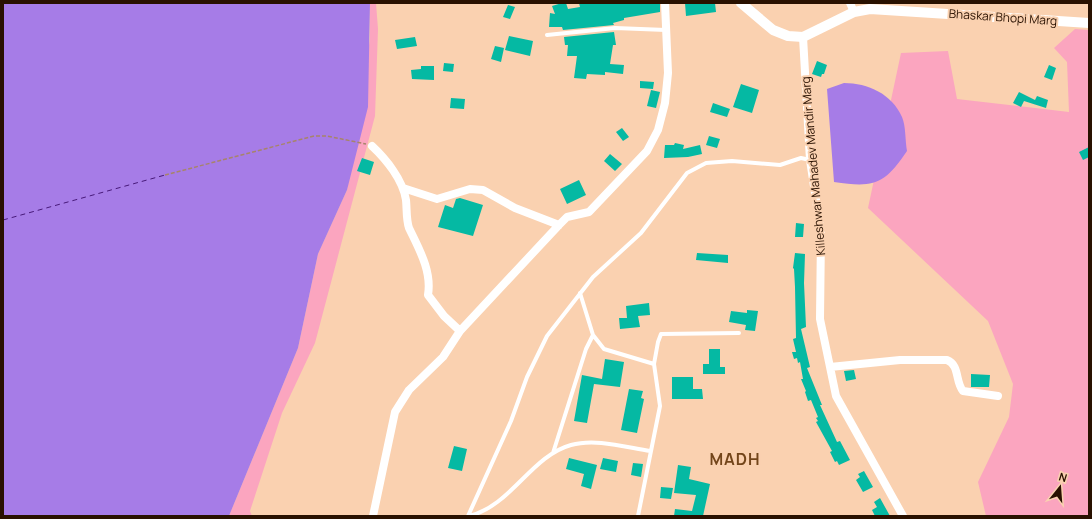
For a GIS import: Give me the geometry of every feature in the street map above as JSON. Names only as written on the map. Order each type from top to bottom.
[{"type":"street","points":[[373,516],[396,412],[409,390],[443,357],[460,331],[559,225],[567,217],[589,212],[647,151],[658,130],[665,103],[668,73],[667,30],[664,3]]},
{"type":"street","points":[[740,3],[773,30],[788,36],[803,37]]},
{"type":"street","name":"Bhaskar Bhopi Marg","points":[[803,37],[852,7],[1089,23]]},
{"type":"street","name":"Killeshwar Mahadev Mandir Marg","points":[[803,37],[810,160],[821,233],[820,319],[836,396],[903,516]]},
{"type":"street","points":[[372,146],[382,155],[403,188],[409,226],[418,243],[429,283],[428,295],[444,316],[460,331]]},
{"type":"street","points":[[403,188],[437,199],[470,189],[483,190],[515,208],[559,225]]},
{"type":"street","points":[[830,367],[900,360],[947,360],[955,367],[960,388],[963,391],[998,396]]},
{"type":"lane","points":[[547,35],[615,28],[667,30]]},
{"type":"lane","points":[[468,516],[511,421],[527,377],[547,336],[593,277],[641,233],[687,173],[706,163],[732,160],[780,165],[801,158],[810,160]]},
{"type":"lane","points":[[580,293],[593,335],[604,349],[654,364]]},
{"type":"lane","points":[[638,516],[660,406],[654,364],[658,342],[662,334],[739,333]]},
{"type":"lane","points":[[553,453],[586,349],[593,335]]},
{"type":"lane","points":[[468,516],[481,513],[494,505],[553,453],[570,445],[582,443],[611,444],[650,451]]},
{"type":"path","points":[[166,175],[314,136],[327,136],[372,146]]},
{"type":"shaded area","points":[[3,3],[370,3],[368,107],[347,190],[318,254],[298,348],[229,516],[3,516]]},
{"type":"shaded area","points":[[370,3],[376,3],[378,29],[375,116],[315,343],[282,413],[250,511],[252,516],[229,516],[298,348],[318,254],[347,190],[370,39]]},
{"type":"shaded area","points":[[1075,29],[1089,30],[1089,516],[986,516],[978,482],[1009,417],[1013,384],[988,321],[868,208],[901,53],[948,51],[957,99],[1069,112],[1067,62],[1054,48]]},
{"type":"shaded area","points":[[844,83],[862,85],[878,91],[892,102],[902,117],[905,129],[907,151],[892,171],[877,182],[869,184],[848,184],[834,182],[827,89]]},
{"type":"building","points":[[566,3],[568,9],[580,7],[579,3],[660,3],[660,12],[624,18],[624,20],[613,23],[614,25],[563,30],[562,27],[549,27],[550,13],[555,14],[552,6]]},
{"type":"building","points":[[685,3],[715,3],[716,12],[686,16]]},
{"type":"building","points":[[508,5],[515,7],[510,19],[503,17]]},
{"type":"building","points":[[614,32],[616,45],[613,45],[610,64],[624,65],[623,74],[605,72],[605,75],[587,74],[586,79],[574,78],[577,56],[567,56],[568,45],[565,45],[564,37]]},
{"type":"building","points":[[509,36],[533,41],[530,56],[505,50]]},
{"type":"building","points":[[415,37],[417,46],[397,49],[395,40]]},
{"type":"building","points":[[495,46],[504,48],[501,62],[491,59]]},
{"type":"building","points":[[817,61],[827,65],[824,74],[822,74],[821,77],[812,74]]},
{"type":"building","points":[[444,63],[454,64],[453,72],[443,71]]},
{"type":"building","points":[[1049,65],[1056,68],[1052,80],[1044,77]]},
{"type":"building","points":[[421,66],[434,66],[434,80],[412,79],[411,70],[421,69]]},
{"type":"building","points":[[640,81],[654,82],[653,89],[640,88]]},
{"type":"building","points":[[741,84],[759,90],[752,113],[733,107]]},
{"type":"building","points":[[651,90],[660,92],[656,108],[647,106]]},
{"type":"building","points":[[1019,92],[1035,100],[1037,96],[1048,100],[1046,108],[1024,101],[1021,107],[1013,103]]},
{"type":"building","points":[[451,98],[465,99],[464,109],[450,108]]},
{"type":"building","points":[[713,103],[730,109],[727,117],[710,112]]},
{"type":"building","points":[[622,128],[629,137],[623,141],[616,132]]},
{"type":"building","points":[[709,136],[720,139],[717,148],[706,145]]},
{"type":"building","points":[[675,143],[684,145],[683,149],[700,145],[702,154],[688,157],[664,158],[665,145],[674,145]]},
{"type":"building","points":[[1089,147],[1089,157],[1083,160],[1079,152]]},
{"type":"building","points":[[610,154],[622,164],[615,171],[604,161]]},
{"type":"building","points":[[362,158],[374,162],[370,175],[357,171]]},
{"type":"building","points":[[579,180],[586,195],[567,204],[560,189]]},
{"type":"building","points":[[460,198],[483,205],[473,236],[438,227],[445,205],[453,208],[456,199]]},
{"type":"building","points":[[796,223],[804,224],[803,237],[795,237]]},
{"type":"building","points":[[697,253],[728,255],[728,263],[696,260]]},
{"type":"building","points":[[795,253],[805,254],[804,283],[806,327],[801,329],[810,367],[807,368],[822,405],[820,405],[837,442],[840,441],[850,460],[839,465],[837,461],[835,462],[830,452],[832,451],[816,422],[818,421],[816,418],[818,417],[811,400],[808,401],[801,379],[803,379],[800,362],[798,363],[797,358],[794,359],[792,352],[796,352],[793,339],[796,338],[793,268]]},
{"type":"building","points":[[649,303],[650,315],[638,316],[640,327],[620,329],[619,318],[627,318],[626,306]]},
{"type":"building","points":[[747,310],[758,311],[755,331],[745,330],[746,325],[729,322],[731,311],[747,313]]},
{"type":"building","points":[[709,349],[720,349],[720,367],[725,367],[725,374],[703,374],[703,364],[709,364]]},
{"type":"building","points":[[605,359],[624,362],[620,387],[594,384],[587,423],[574,421],[582,375],[602,379]]},
{"type":"building","points":[[854,370],[856,379],[846,381],[844,371]]},
{"type":"building","points":[[971,374],[990,375],[989,387],[971,387]]},
{"type":"building","points":[[672,377],[693,377],[693,389],[702,389],[703,399],[672,399]]},
{"type":"building","points":[[629,389],[643,391],[641,398],[644,399],[637,433],[621,430]]},
{"type":"building","points":[[454,446],[467,449],[462,471],[448,468]]},
{"type":"building","points":[[569,458],[597,465],[591,489],[581,486],[584,474],[566,469]]},
{"type":"building","points":[[603,458],[618,461],[616,472],[600,469]]},
{"type":"building","points":[[633,463],[643,464],[641,477],[631,475]]},
{"type":"building","points":[[678,465],[691,467],[689,479],[710,484],[703,516],[674,516],[675,509],[692,511],[696,495],[674,493]]},
{"type":"building","points":[[864,471],[873,487],[863,492],[856,480],[860,477],[858,474]]},
{"type":"building","points":[[661,487],[673,488],[671,499],[660,498]]},
{"type":"building","points":[[880,498],[890,516],[875,516],[872,510],[877,507],[874,502]]},
{"type":"ferry route","points":[[3,220],[165,175]]},
{"type":"district","name":"MADH","points":[[735,459]]}]
